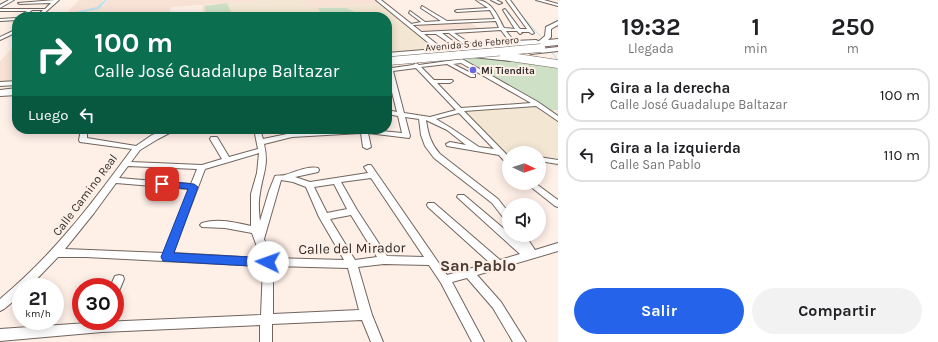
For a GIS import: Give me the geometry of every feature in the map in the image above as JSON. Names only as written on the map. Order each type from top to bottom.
[{"type":"highway","name":"Avenida 5 de Febrero","points":[[392,62],[538,43],[558,42]]},
{"type":"highway","name":"Avenida 5 de Febrero","points":[[392,63],[474,55],[538,43],[558,48]]},
{"type":"highway","points":[[474,55],[514,57],[558,65]]},
{"type":"highway","points":[[0,85],[12,84]]},
{"type":"highway","points":[[0,93],[12,92]]},
{"type":"main road","points":[[378,0],[440,49]]},
{"type":"main road","points":[[382,0],[424,33],[449,60]]},
{"type":"main road","points":[[538,0],[558,4]]},
{"type":"main road","points":[[548,0],[558,4]]},
{"type":"main road","points":[[538,43],[548,38],[548,28],[558,23]]},
{"type":"main road","name":"Avenida 5 de Febrero","points":[[392,62],[440,49],[538,43]]},
{"type":"main road","name":"Avenida 5 de Febrero","points":[[392,63],[449,60],[474,55],[558,48]]},
{"type":"street","points":[[0,6],[12,0]]},
{"type":"street","points":[[478,0],[489,6],[510,42]]},
{"type":"street","points":[[493,0],[500,3],[497,0]]},
{"type":"street","points":[[508,0],[538,43]]},
{"type":"street","points":[[0,18],[22,1],[56,1]]},
{"type":"street","points":[[27,12],[39,1]]},
{"type":"street","points":[[44,12],[56,1]]},
{"type":"street","points":[[0,10],[43,9]]},
{"type":"street","points":[[437,22],[422,9],[445,22]]},
{"type":"street","points":[[459,11],[491,9]]},
{"type":"street","points":[[505,10],[525,40]]},
{"type":"street","points":[[410,12],[423,22]]},
{"type":"street","points":[[0,18],[12,19]]},
{"type":"street","points":[[406,18],[417,18]]},
{"type":"street","points":[[413,24],[498,20]]},
{"type":"street","points":[[470,21],[495,36]]},
{"type":"street","points":[[424,33],[502,29],[531,31]]},
{"type":"street","points":[[471,30],[482,37]]},
{"type":"street","points":[[458,31],[470,43]]},
{"type":"street","points":[[437,32],[455,48],[470,43],[538,43]]},
{"type":"street","points":[[450,32],[470,43]]},
{"type":"street","points":[[0,39],[12,33]]},
{"type":"street","points":[[501,39],[510,42]]},
{"type":"street","points":[[487,40],[492,44]]},
{"type":"street","points":[[392,63],[416,65],[449,60],[462,61],[537,104],[558,120]]},
{"type":"street","points":[[449,60],[472,76]]},
{"type":"street","points":[[416,65],[500,153]]},
{"type":"street","points":[[392,79],[406,136],[392,134]]},
{"type":"street","points":[[432,82],[450,81]]},
{"type":"street","points":[[426,118],[459,110],[537,104]]},
{"type":"street","points":[[549,113],[558,111]]},
{"type":"street","points":[[392,113],[426,118],[449,129],[477,148]]},
{"type":"street","points":[[426,118],[425,135],[429,146],[437,156],[495,200],[502,210]]},
{"type":"street","points":[[84,134],[83,140],[137,148]]},
{"type":"street","name":"Calle Camino Real","points":[[32,278],[56,253],[91,211],[137,148],[162,134]]},
{"type":"street","points":[[258,134],[263,156],[261,173],[255,194],[258,235],[268,262],[266,342]]},
{"type":"street","points":[[125,164],[202,167],[262,146],[287,134]]},
{"type":"street","points":[[365,134],[368,147]]},
{"type":"street","points":[[214,139],[226,159]]},
{"type":"street","points":[[450,144],[500,153]]},
{"type":"street","points":[[546,160],[558,162]]},
{"type":"street","points":[[546,162],[558,168]]},
{"type":"street","points":[[167,257],[202,167]]},
{"type":"street","points":[[258,235],[273,191],[282,178],[315,170]]},
{"type":"street","points":[[282,178],[301,181],[309,185],[370,171],[433,261],[445,280],[478,342]]},
{"type":"street","points":[[114,180],[194,187]]},
{"type":"street","points":[[336,180],[353,211],[384,260]]},
{"type":"street","points":[[309,185],[324,217],[352,264],[366,315],[377,342]]},
{"type":"street","points":[[539,190],[558,204]]},
{"type":"street","points":[[461,197],[530,254]]},
{"type":"street","points":[[431,205],[499,265]]},
{"type":"street","points":[[324,217],[353,211]]},
{"type":"street","points":[[205,225],[220,223],[235,225],[258,235]]},
{"type":"street","points":[[524,242],[530,254]]},
{"type":"street","points":[[445,280],[558,247]]},
{"type":"street","name":"Calle del Mirador","points":[[56,253],[352,264],[384,260],[433,261]]},
{"type":"street","points":[[469,273],[497,305],[520,342]]},
{"type":"street","name":"Calle Camino Real","points":[[0,306],[12,296]]},
{"type":"street","points":[[124,324],[266,321],[366,315]]},
{"type":"street","points":[[0,335],[72,327]]},
{"type":"shaded area","points":[[79,0],[104,0],[99,6],[103,6],[108,0],[270,0],[171,7],[170,12],[68,12]]},
{"type":"shaded area","points":[[270,0],[303,0],[308,7],[380,4],[390,12],[202,12],[203,5]]},
{"type":"shaded area","points":[[303,0],[375,0],[380,4],[308,7]]},
{"type":"shaded area","points":[[392,14],[429,43],[422,50],[392,53]]},
{"type":"shaded area","points":[[469,22],[482,30],[426,33],[416,25]]},
{"type":"shaded area","points":[[12,48],[12,81],[0,82],[0,61]]},
{"type":"shaded area","points":[[537,104],[549,113],[558,111],[558,168],[546,161],[546,146],[502,146],[502,153],[500,153],[459,110]]},
{"type":"green space","points":[[227,3],[231,12],[205,12],[205,6]]},
{"type":"green space","points":[[318,8],[346,8],[356,12],[321,12]]},
{"type":"green space","points":[[479,58],[517,60],[558,66],[558,110],[550,111],[461,59]]},
{"type":"waterway","points":[[79,12],[98,8],[106,0]]},
{"type":"waterway","points":[[516,9],[540,36]]},
{"type":"waterway","points":[[0,21],[12,20]]},
{"type":"waterway","points":[[551,51],[558,61]]},
{"type":"place","name":"Mi Tiendita","points":[[473,70]]},
{"type":"district","name":"San Pablo","points":[[478,265]]},
{"type":"route","points":[[162,184],[194,187],[167,257],[268,262]]}]
